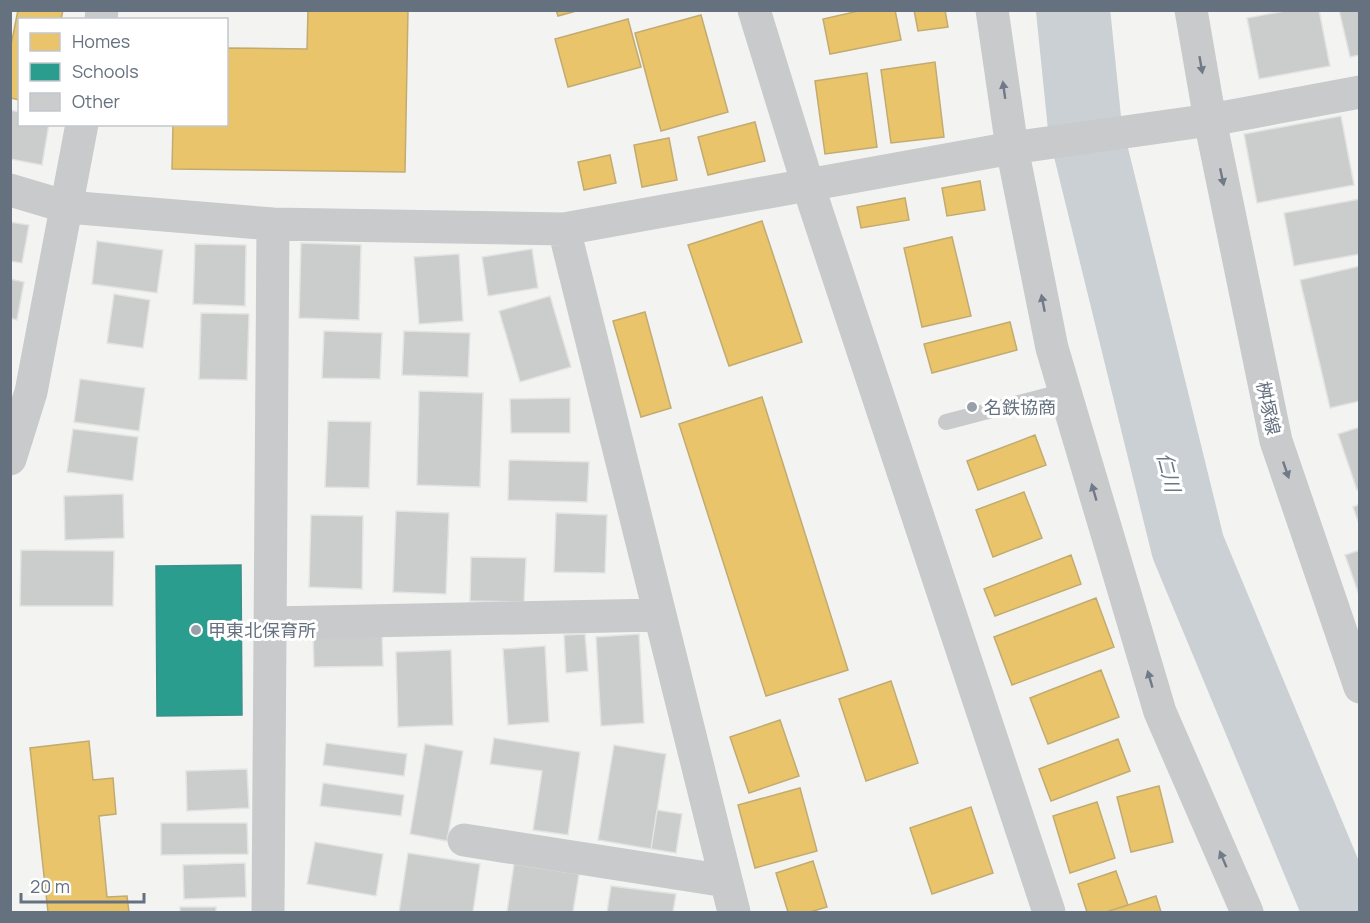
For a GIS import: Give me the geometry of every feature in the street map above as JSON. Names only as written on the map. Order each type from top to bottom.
[{"type":"street","points":[[754,10],[808,185],[1049,912]]},
{"type":"street","points":[[992,10],[1012,148],[1052,348],[1160,712],[1247,912]]},
{"type":"street","name":"桝塚線","points":[[1191,10],[1210,120],[1276,441],[1349,623],[1359,687]]},
{"type":"street","points":[[10,190],[67,207],[273,224],[564,229],[1012,148],[1210,120],[1359,92]]},
{"type":"street","points":[[10,459],[32,392],[82,126]]},
{"type":"street","points":[[268,912],[273,224]]},
{"type":"street","points":[[564,229],[734,912]]},
{"type":"street","points":[[270,623],[660,615]]},
{"type":"street","points":[[464,840],[726,880]]},
{"type":"lane","points":[[946,422],[1065,391]]},
{"type":"building: Homes","points":[[18,10],[63,10],[61,18],[18,18],[18,100],[10,98],[10,50]]},
{"type":"building: Homes","points":[[308,10],[408,10],[405,172],[172,169],[173,126],[228,126],[228,48],[307,49]]},
{"type":"building: Homes","points":[[556,10],[580,10],[558,16]]},
{"type":"building: Homes","points":[[863,10],[895,10],[901,40],[830,54],[823,19]]},
{"type":"building: Homes","points":[[914,10],[945,10],[948,27],[918,31]]},
{"type":"building: Homes","points":[[701,15],[728,112],[661,131],[635,33]]},
{"type":"building: Homes","points":[[628,19],[641,67],[568,87],[555,39]]},
{"type":"building: Homes","points":[[935,62],[944,137],[891,143],[881,70]]},
{"type":"building: Homes","points":[[867,73],[877,147],[825,154],[815,81]]},
{"type":"building: Homes","points":[[755,122],[765,161],[708,175],[698,137]]},
{"type":"building: Homes","points":[[669,138],[677,180],[642,187],[634,145]]},
{"type":"building: Homes","points":[[610,155],[616,183],[584,190],[578,162]]},
{"type":"building: Homes","points":[[980,181],[985,210],[947,216],[942,188]]},
{"type":"building: Homes","points":[[905,198],[909,220],[861,228],[857,207]]},
{"type":"building: Homes","points":[[762,221],[802,342],[729,366],[688,245]]},
{"type":"building: Homes","points":[[952,237],[971,316],[922,327],[904,248]]},
{"type":"building: Homes","points":[[645,312],[671,408],[641,417],[613,321]]},
{"type":"building: Homes","points":[[1010,322],[1017,350],[932,373],[924,344]]},
{"type":"building: Homes","points":[[762,397],[848,670],[766,696],[679,424]]},
{"type":"building: Homes","points":[[1035,435],[1046,465],[978,490],[967,461]]},
{"type":"building: Homes","points":[[1024,492],[1042,538],[993,557],[976,510]]},
{"type":"building: Homes","points":[[1071,555],[1081,584],[995,616],[984,589]]},
{"type":"building: Homes","points":[[1096,598],[1114,647],[1012,685],[994,637]]},
{"type":"building: Homes","points":[[1101,670],[1119,717],[1048,744],[1030,698]]},
{"type":"building: Homes","points":[[891,681],[918,763],[866,781],[839,699]]},
{"type":"building: Homes","points":[[780,720],[799,776],[749,793],[730,737]]},
{"type":"building: Homes","points":[[1118,739],[1130,771],[1051,801],[1039,769]]},
{"type":"building: Homes","points":[[89,741],[93,780],[113,778],[116,814],[99,816],[107,897],[127,896],[129,912],[48,912],[30,748]]},
{"type":"building: Homes","points":[[1159,786],[1173,842],[1131,852],[1117,797]]},
{"type":"building: Homes","points":[[800,788],[817,851],[755,868],[738,805]]},
{"type":"building: Homes","points":[[1097,802],[1115,858],[1070,873],[1053,816]]},
{"type":"building: Homes","points":[[971,807],[993,873],[932,894],[910,828]]},
{"type":"building: Homes","points":[[813,861],[827,907],[810,912],[788,912],[776,873]]},
{"type":"building: Homes","points":[[1116,871],[1128,905],[1106,912],[1087,912],[1078,884]]},
{"type":"building: Homes","points":[[1156,896],[1161,912],[1106,912],[1128,905]]},
{"type":"building: Schools","points":[[241,565],[242,715],[157,716],[156,566]]},
{"type":"building: Other","points":[[1290,10],[1319,10],[1330,66],[1259,79],[1247,18]]},
{"type":"building: Other","points":[[1339,10],[1360,10],[1360,55],[1350,57]]},
{"type":"building: Other","points":[[10,110],[18,112],[18,126],[49,126],[42,165],[10,159]]},
{"type":"building: Other","points":[[1341,116],[1354,185],[1257,203],[1244,134]]},
{"type":"building: Other","points":[[1360,199],[1360,254],[1294,266],[1284,213]]},
{"type":"building: Other","points":[[10,222],[29,225],[22,263],[10,261]]},
{"type":"building: Other","points":[[97,241],[163,250],[157,293],[92,284]]},
{"type":"building: Other","points":[[301,243],[361,245],[359,320],[299,318]]},
{"type":"building: Other","points":[[195,244],[246,245],[245,306],[193,304]]},
{"type":"building: Other","points":[[532,249],[538,288],[488,296],[482,257]]},
{"type":"building: Other","points":[[459,254],[463,321],[419,324],[414,257]]},
{"type":"building: Other","points":[[1360,266],[1360,401],[1330,408],[1300,280]]},
{"type":"building: Other","points":[[10,279],[24,282],[17,320],[10,318]]},
{"type":"building: Other","points":[[114,294],[150,300],[143,348],[107,343]]},
{"type":"building: Other","points":[[550,296],[571,367],[520,382],[499,311]]},
{"type":"building: Other","points":[[201,313],[249,314],[247,380],[199,379]]},
{"type":"building: Other","points":[[324,331],[382,333],[380,379],[322,378]]},
{"type":"building: Other","points":[[404,331],[470,333],[468,377],[402,375]]},
{"type":"building: Other","points":[[80,379],[145,388],[139,431],[74,422]]},
{"type":"building: Other","points":[[419,391],[483,393],[480,487],[417,485]]},
{"type":"building: Other","points":[[570,398],[570,433],[511,433],[510,399]]},
{"type":"building: Other","points":[[328,421],[371,422],[369,488],[325,487]]},
{"type":"building: Other","points":[[1360,427],[1360,489],[1357,490],[1338,434]]},
{"type":"building: Other","points":[[73,429],[138,437],[133,481],[67,472]]},
{"type":"building: Other","points":[[509,460],[589,462],[587,502],[508,500]]},
{"type":"building: Other","points":[[123,494],[124,538],[65,540],[64,496]]},
{"type":"building: Other","points":[[1360,504],[1360,527],[1353,507]]},
{"type":"building: Other","points":[[396,511],[449,513],[446,594],[393,592]]},
{"type":"building: Other","points":[[556,513],[607,515],[605,573],[554,572]]},
{"type":"building: Other","points":[[311,515],[363,516],[362,589],[309,587]]},
{"type":"building: Other","points":[[21,550],[114,551],[113,606],[20,606]]},
{"type":"building: Other","points":[[1360,550],[1360,595],[1359,595],[1345,555]]},
{"type":"building: Other","points":[[471,557],[526,558],[524,602],[470,601]]},
{"type":"building: Other","points":[[585,634],[588,671],[566,673],[564,635]]},
{"type":"building: Other","points":[[639,634],[644,723],[601,726],[596,637]]},
{"type":"building: Other","points":[[382,635],[383,666],[314,667],[313,636]]},
{"type":"building: Other","points":[[545,646],[549,722],[508,725],[503,649]]},
{"type":"building: Other","points":[[451,650],[453,725],[398,727],[396,652]]},
{"type":"building: Other","points":[[494,738],[580,752],[568,835],[533,830],[542,771],[490,764]]},
{"type":"building: Other","points":[[326,743],[407,754],[404,776],[323,765]]},
{"type":"building: Other","points":[[425,744],[463,751],[447,841],[410,834]]},
{"type":"building: Other","points":[[614,745],[666,754],[651,849],[598,840]]},
{"type":"building: Other","points":[[247,769],[249,808],[187,811],[186,771]]},
{"type":"building: Other","points":[[323,783],[404,795],[401,816],[320,806]]},
{"type":"building: Other","points":[[657,810],[682,814],[676,853],[651,849]]},
{"type":"building: Other","points":[[161,823],[247,823],[248,854],[161,855]]},
{"type":"building: Other","points":[[315,842],[383,854],[376,896],[307,884]]},
{"type":"building: Other","points":[[408,853],[480,864],[473,912],[399,912]]},
{"type":"building: Other","points":[[245,863],[246,897],[184,899],[183,865]]},
{"type":"building: Other","points":[[514,864],[579,874],[573,912],[507,912]]},
{"type":"building: Other","points":[[611,886],[676,894],[673,912],[607,912]]},
{"type":"building: Other","points":[[180,907],[216,907],[216,912],[180,912]]},
{"type":"waterway","name":"仁川","points":[[1073,10],[1085,128],[1188,547],[1340,912]]},
{"type":"place","name":"名鉄協商","points":[[972,407]]},
{"type":"place","name":"甲東北保育所","points":[[196,630]]}]
